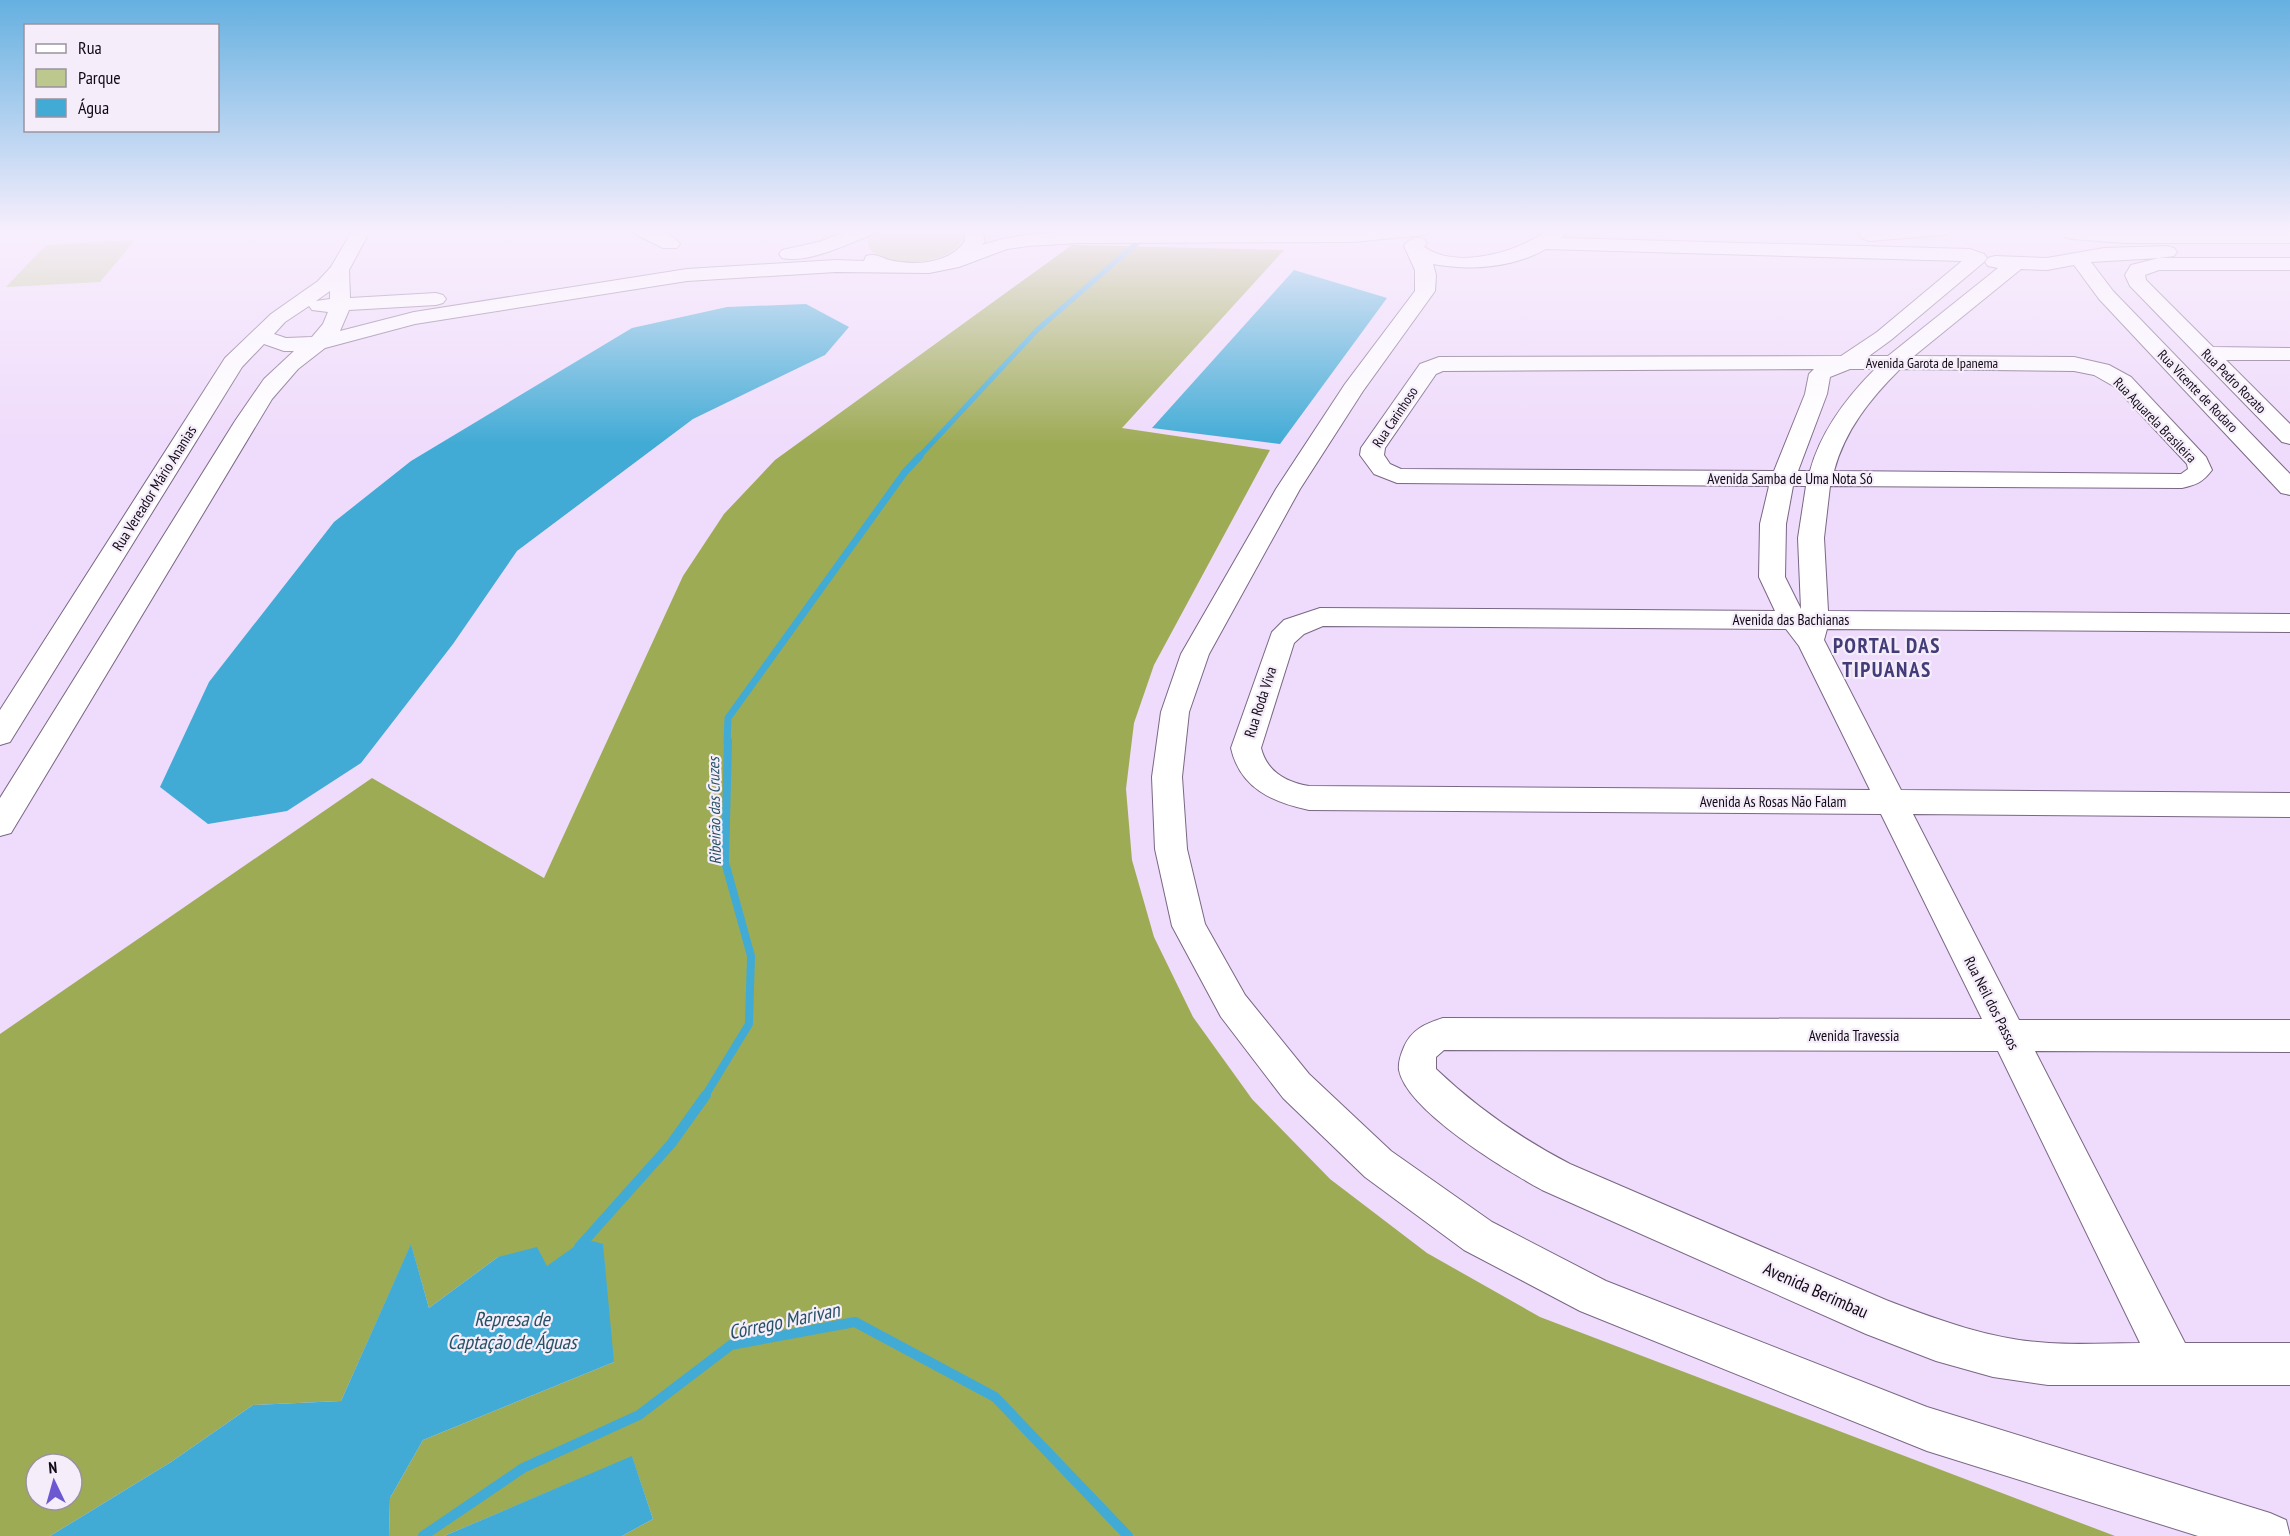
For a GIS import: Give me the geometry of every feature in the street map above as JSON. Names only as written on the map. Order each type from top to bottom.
[{"type":"street","name":"Rua Vereador Mário Ananias","points":[[0,734],[233,363],[303,301]]},
{"type":"street","points":[[0,824],[246,421],[276,378],[318,343],[336,322],[340,301]]},
{"type":"street","points":[[290,310],[394,301]]},
{"type":"street","points":[[261,336],[284,345],[318,343],[414,318],[524,301]]},
{"type":"street","points":[[1417,301],[1353,389],[1288,489],[1195,654],[1175,712],[1167,777],[1171,849],[1189,926],[1233,1006],[1296,1086],[1378,1164],[1478,1236],[1594,1297],[1926,1430],[2270,1536]]},
{"type":"street","points":[[1414,304],[1418,301]]},
{"type":"street","name":"Rua Neil dos Passos","points":[[1926,301],[1884,336],[1846,362],[1820,374],[1816,394],[1783,478],[1773,524],[1772,577],[1807,627],[2173,1364]]},
{"type":"street","name":"Rua Neil dos Passos","points":[[1807,627],[1812,581],[1811,526],[1820,478],[1836,434],[1854,405],[1892,363],[1969,301]]},
{"type":"street","name":"Rua Vicente de Rodaro","points":[[2111,301],[2290,488]]},
{"type":"street","name":"Rua Pedro Rozato","points":[[2155,301],[2290,437]]},
{"type":"street","points":[[1921,305],[1949,317]]},
{"type":"street","points":[[2206,353],[2290,354]]},
{"type":"street","name":"Avenida Garota de Ipanema","points":[[1435,365],[1449,363],[2074,363],[2101,370]]},
{"type":"street","name":"Avenida Garota de Ipanema","points":[[1761,363],[1816,394],[1840,404],[1854,405]]},
{"type":"street","name":"Rua Carinhoso","points":[[1384,471],[1372,455],[1373,448],[1428,369],[1435,365]]},
{"type":"street","name":"Rua Aquarela Brasileira","points":[[2101,370],[2123,382],[2198,462],[2200,470],[2196,476]]},
{"type":"street","name":"Avenida Samba de Uma Nota Só","points":[[1384,471],[1397,476],[2182,481],[2196,476]]},
{"type":"street","name":"Avenida das Bachianas","points":[[1294,627],[1310,619],[1330,616],[1807,627],[2290,623]]},
{"type":"street","name":"Rua Roda Viva","points":[[1261,778],[1250,764],[1246,748],[1278,646],[1294,627]]},
{"type":"street","name":"Avenida As Rosas Não Falam","points":[[1261,778],[1287,794],[1309,798],[2290,805]]},
{"type":"street","name":"Avenida Travessia","points":[[1423,1046],[1432,1038],[1443,1034],[2290,1036]]},
{"type":"street","name":"Avenida Berimbau","points":[[1423,1046],[1417,1063],[1419,1075],[1463,1118],[1516,1156],[1556,1177],[1936,1340],[1993,1356],[2048,1364],[2290,1364]]},
{"type":"green space","points":[[995,301],[1238,301],[1122,428],[1270,450],[1154,665],[1134,723],[1126,789],[1132,860],[1154,937],[1193,1017],[1252,1099],[1330,1179],[1427,1253],[1540,1317],[2115,1536],[622,1536],[653,1519],[632,1457],[444,1536],[389,1536],[390,1498],[423,1440],[614,1362],[547,1266],[498,1257],[429,1308],[411,1245],[341,1401],[253,1405],[171,1462],[50,1536],[0,1536],[0,1034],[372,778],[544,878],[683,576],[724,514],[775,460]]},
{"type":"water","points":[[1266,301],[1385,301],[1280,444],[1152,428]]},
{"type":"water","points":[[806,304],[849,327],[825,355],[693,419],[517,551],[453,644],[361,763],[287,811],[208,824],[160,787],[209,682],[334,522],[411,461],[632,328],[727,307]]},
{"type":"water","name":"Represa de Captação de Águas","points":[[585,1239],[603,1244],[614,1362],[423,1440],[390,1498],[389,1536],[50,1536],[171,1462],[253,1405],[341,1401],[411,1244],[429,1308],[498,1257],[537,1247],[547,1266]]},
{"type":"water","points":[[632,1456],[653,1519],[622,1536],[444,1536]]},
{"type":"waterway","name":"Ribeirão das Cruzes","points":[[918,458],[1037,330],[1071,301]]},
{"type":"waterway","name":"Ribeirão das Cruzes","points":[[727,742],[728,718],[905,472],[920,456]]},
{"type":"waterway","name":"Ribeirão das Cruzes","points":[[705,1096],[749,1024],[751,956],[725,862],[728,741]]},
{"type":"waterway","name":"Ribeirão das Cruzes","points":[[579,1247],[671,1144],[706,1095]]},
{"type":"waterway","name":"Córrego Marivan","points":[[423,1536],[523,1468],[639,1415],[731,1345],[855,1322],[995,1397],[1128,1536]]},
{"type":"district","name":"PORTAL DAS TIPUANAS","points":[[1887,657]]}]
